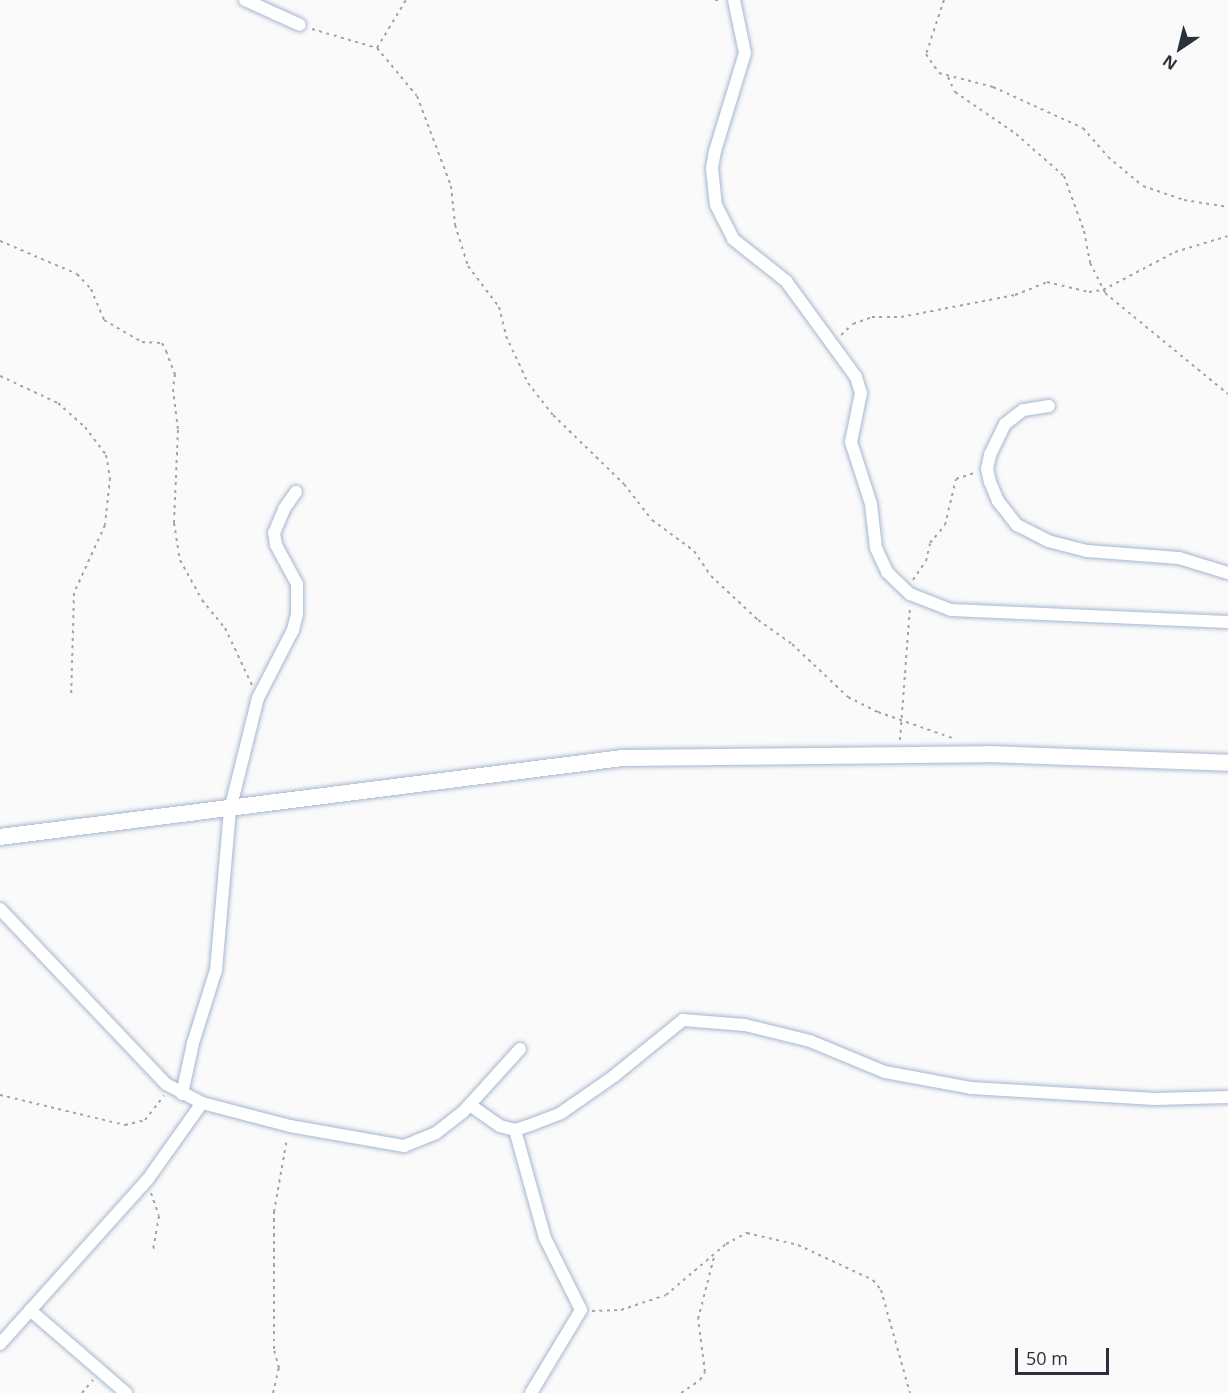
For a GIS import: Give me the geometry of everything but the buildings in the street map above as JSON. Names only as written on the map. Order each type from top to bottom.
[{"type":"main road","points":[[0,837],[230,810],[605,759],[896,754],[1228,763]]},
{"type":"street","points":[[245,0],[300,26]]},
{"type":"street","points":[[734,0],[745,54],[715,150],[712,168],[716,205],[733,239],[786,281],[830,345],[856,377],[861,393],[851,442],[871,504],[878,554],[886,572],[910,594],[936,606],[964,611],[1228,622]]},
{"type":"street","points":[[1048,406],[1023,410],[1005,424],[987,469],[998,501],[1030,534],[1087,551],[1179,558],[1228,573]]},
{"type":"street","points":[[182,1094],[193,1044],[216,970],[230,810],[258,698],[293,630],[297,614],[297,584],[276,545],[274,533],[296,492]]},
{"type":"street","points":[[0,909],[166,1084],[202,1103],[290,1126],[404,1146],[436,1133],[470,1105],[520,1049]]},
{"type":"street","points":[[470,1105],[500,1126],[515,1130],[561,1113],[683,1020],[767,1030],[810,1041],[885,1072],[971,1088],[1155,1099],[1228,1097]]},
{"type":"street","points":[[0,1344],[148,1179],[202,1103]]},
{"type":"street","points":[[515,1130],[545,1238],[581,1310],[531,1393]]},
{"type":"street","points":[[30,1310],[126,1393]]},
{"type":"path","points":[[377,48],[406,0]]},
{"type":"path","points":[[944,0],[926,54],[933,68],[948,77],[993,87],[1083,128],[1108,157],[1143,186],[1184,200],[1228,207]]},
{"type":"path","points":[[300,26],[377,48],[417,96],[431,126],[451,186],[455,225],[468,266],[499,307],[516,358],[543,403],[624,484],[652,520],[694,551],[711,576],[758,620],[792,644],[848,696],[900,720],[965,743]]},
{"type":"path","points":[[948,77],[955,92],[1016,134],[1064,176],[1083,231],[1090,263],[1103,290],[1228,394]]},
{"type":"path","points":[[830,345],[853,324],[872,317],[916,315],[1015,295],[1047,282],[1089,292],[1103,290],[1175,252],[1228,236]]},
{"type":"path","points":[[0,241],[76,274],[91,289],[104,320],[142,342],[162,344],[166,351],[175,374],[173,389],[178,430],[174,524],[180,560],[202,600],[225,628],[258,698]]},
{"type":"path","points":[[0,376],[58,404],[86,427],[106,455],[110,478],[105,525],[74,593],[71,698]]},
{"type":"path","points":[[896,754],[902,734],[900,720],[909,656],[910,594],[930,543],[945,525],[957,479],[987,469]]},
{"type":"path","points":[[0,1095],[125,1125],[145,1120],[154,1112],[166,1084]]},
{"type":"path","points":[[273,1393],[279,1368],[274,1349],[274,1212],[290,1126]]},
{"type":"path","points":[[148,1179],[159,1216],[153,1250]]},
{"type":"path","points":[[581,1310],[621,1310],[644,1305],[666,1295],[714,1257],[726,1244],[747,1233],[798,1245],[873,1280],[881,1290],[910,1393]]},
{"type":"path","points":[[681,1393],[700,1380],[705,1372],[698,1319],[714,1257]]},
{"type":"path","points":[[82,1393],[100,1371]]}]
